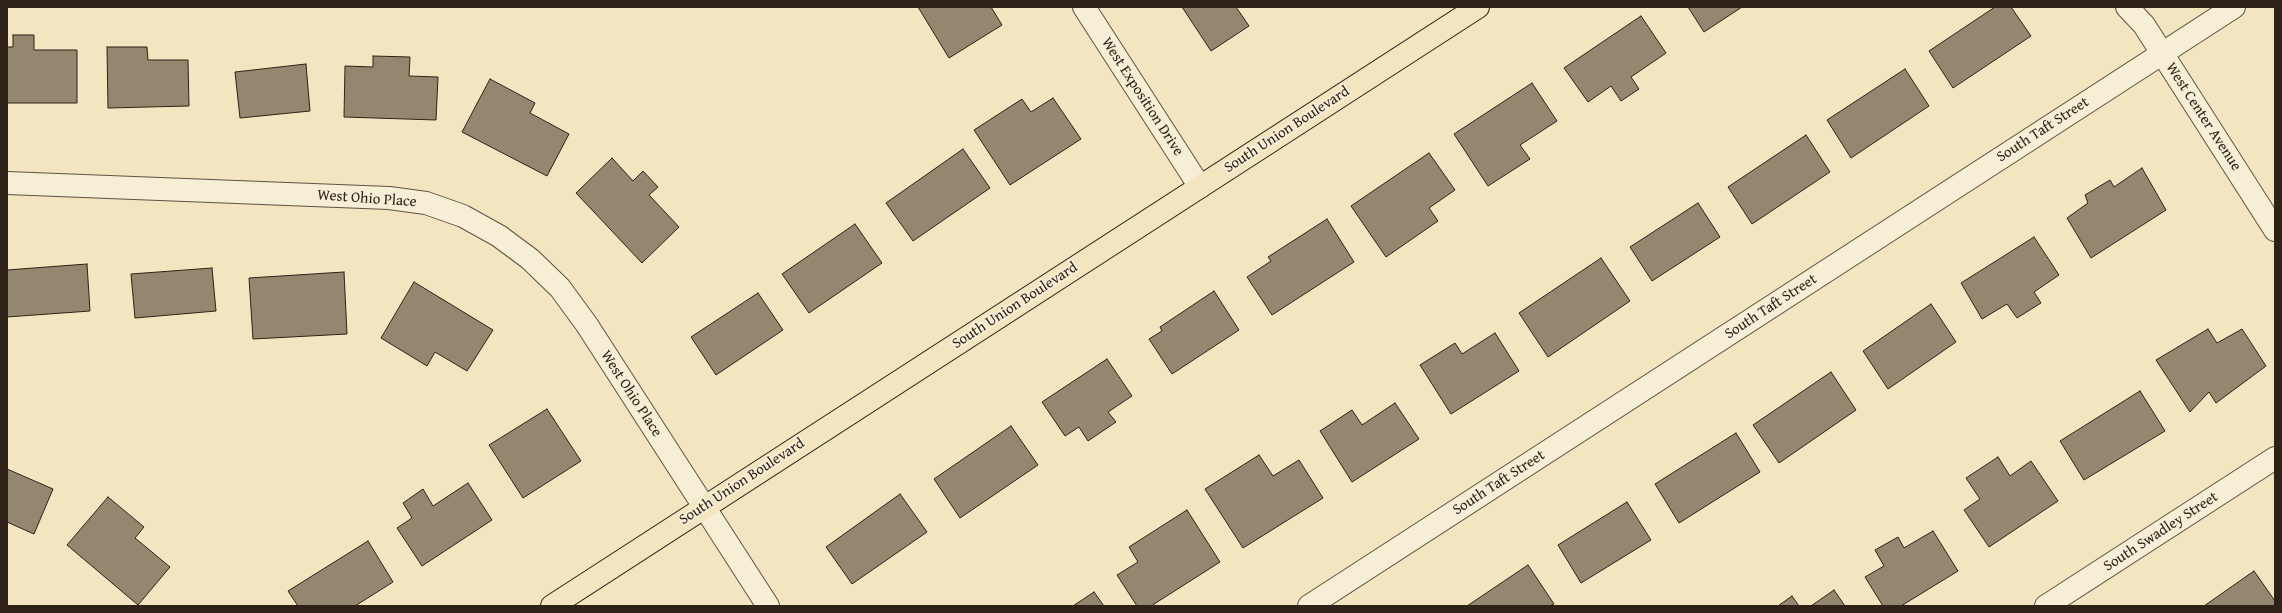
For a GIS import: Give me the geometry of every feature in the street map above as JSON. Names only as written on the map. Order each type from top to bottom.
[{"type":"main road","name":"South Union Boulevard","points":[[552,606],[1478,7]]},
{"type":"street","name":"West Exposition Drive","points":[[1084,7],[1200,187]]},
{"type":"street","name":"West Center Avenue","points":[[2127,7],[2144,25],[2275,230]]},
{"type":"street","name":"South Taft Street","points":[[1309,606],[2234,7]]},
{"type":"street","name":"West Ohio Place","points":[[7,182],[389,198],[426,203],[463,216],[499,236],[530,259],[560,288],[587,325],[768,606]]},
{"type":"street","name":"South Swadley Street","points":[[2046,606],[2275,458]]},
{"type":"building","points":[[918,7],[991,7],[1002,25],[949,58]]},
{"type":"building","points":[[1182,7],[1236,7],[1249,26],[1211,51]]},
{"type":"building","points":[[1688,7],[1742,7],[1704,32]]},
{"type":"building","points":[[1995,7],[2011,7],[2031,36],[1953,88],[1929,51]]},
{"type":"building","points":[[1641,16],[1666,53],[1631,77],[1639,89],[1621,101],[1611,86],[1588,102],[1564,68]]},
{"type":"building","points":[[13,35],[34,35],[34,50],[77,50],[77,103],[7,103],[7,47],[13,47]]},
{"type":"building","points":[[107,47],[147,47],[148,60],[188,60],[189,106],[108,108]]},
{"type":"building","points":[[373,56],[410,57],[409,76],[438,77],[436,120],[344,117],[345,66],[373,67]]},
{"type":"building","points":[[306,64],[310,111],[240,118],[235,72]]},
{"type":"building","points":[[1905,69],[1929,106],[1851,158],[1827,120]]},
{"type":"building","points":[[490,79],[535,103],[530,113],[569,134],[547,176],[462,132]]},
{"type":"building","points":[[1532,83],[1557,121],[1520,145],[1530,159],[1488,186],[1454,134]]},
{"type":"building","points":[[1053,98],[1081,139],[1010,185],[974,130],[1022,99],[1031,112]]},
{"type":"building","points":[[1806,135],[1830,172],[1752,224],[1728,187]]},
{"type":"building","points":[[963,149],[990,188],[913,241],[886,203]]},
{"type":"building","points":[[1429,153],[1455,190],[1429,208],[1438,221],[1386,257],[1351,206]]},
{"type":"building","points":[[612,158],[633,181],[643,171],[658,187],[649,195],[679,227],[642,263],[576,193]]},
{"type":"building","points":[[2142,168],[2166,210],[2091,258],[2067,218],[2088,203],[2085,195],[2110,180],[2114,187]]},
{"type":"building","points":[[1698,203],[1720,237],[1652,281],[1630,247]]},
{"type":"building","points":[[1327,219],[1354,262],[1272,315],[1247,277],[1271,261],[1268,257]]},
{"type":"building","points":[[855,224],[882,263],[809,313],[782,274]]},
{"type":"building","points":[[2034,237],[2059,275],[2034,292],[2041,303],[2017,318],[2007,304],[1982,319],[1961,283]]},
{"type":"building","points":[[1601,258],[1630,301],[1548,357],[1519,313]]},
{"type":"building","points":[[87,264],[90,311],[7,317],[7,270]]},
{"type":"building","points":[[212,268],[216,311],[135,318],[131,274]]},
{"type":"building","points":[[344,272],[347,334],[253,339],[249,278]]},
{"type":"building","points":[[414,282],[493,330],[467,371],[435,352],[427,366],[381,338]]},
{"type":"building","points":[[1214,291],[1239,330],[1172,374],[1149,339],[1162,331],[1160,327]]},
{"type":"building","points":[[758,293],[783,330],[716,375],[691,337]]},
{"type":"building","points":[[1931,304],[1956,342],[1888,389],[1863,351]]},
{"type":"building","points":[[2208,329],[2217,343],[2242,329],[2266,366],[2216,403],[2209,392],[2190,412],[2156,360]]},
{"type":"building","points":[[1495,333],[1519,371],[1451,414],[1420,365],[1455,343],[1462,354]]},
{"type":"building","points":[[1107,359],[1132,396],[1108,412],[1116,422],[1088,441],[1079,427],[1065,436],[1042,402]]},
{"type":"building","points":[[1831,372],[1856,410],[1779,463],[1753,425]]},
{"type":"building","points":[[2140,391],[2165,431],[2084,480],[2060,441]]},
{"type":"building","points":[[1395,403],[1419,439],[1352,482],[1320,431],[1352,410],[1362,425]]},
{"type":"building","points":[[547,409],[581,461],[523,498],[489,445]]},
{"type":"building","points":[[1011,426],[1038,465],[960,518],[934,479]]},
{"type":"building","points":[[1736,433],[1760,472],[1679,523],[1655,484]]},
{"type":"building","points":[[1259,455],[1273,476],[1299,460],[1323,498],[1243,548],[1205,489]]},
{"type":"building","points":[[1998,457],[2010,476],[2031,461],[2058,501],[1989,547],[1964,510],[1980,499],[1966,478]]},
{"type":"building","points":[[7,469],[53,489],[34,534],[7,522]]},
{"type":"building","points":[[468,483],[492,520],[422,566],[397,528],[412,518],[403,503],[423,489],[433,506]]},
{"type":"building","points":[[900,494],[927,532],[852,584],[826,547]]},
{"type":"building","points":[[108,497],[144,527],[135,538],[170,567],[138,605],[67,545]]},
{"type":"building","points":[[1627,502],[1651,540],[1581,583],[1558,545]]},
{"type":"building","points":[[1187,510],[1220,562],[1151,606],[1137,606],[1117,575],[1138,562],[1129,547]]},
{"type":"building","points":[[1933,531],[1958,571],[1901,606],[1883,606],[1865,577],[1884,566],[1875,550],[1898,537],[1904,548]]},
{"type":"building","points":[[368,541],[393,582],[355,606],[298,606],[288,591]]},
{"type":"building","points":[[1528,565],[1554,604],[1550,606],[1467,606]]},
{"type":"building","points":[[2254,571],[2275,601],[2275,606],[2204,606]]},
{"type":"building","points":[[1834,590],[1845,606],[1811,606]]},
{"type":"building","points":[[1094,592],[1104,606],[1073,606]]},
{"type":"building","points":[[1792,596],[1799,606],[1778,606]]}]
